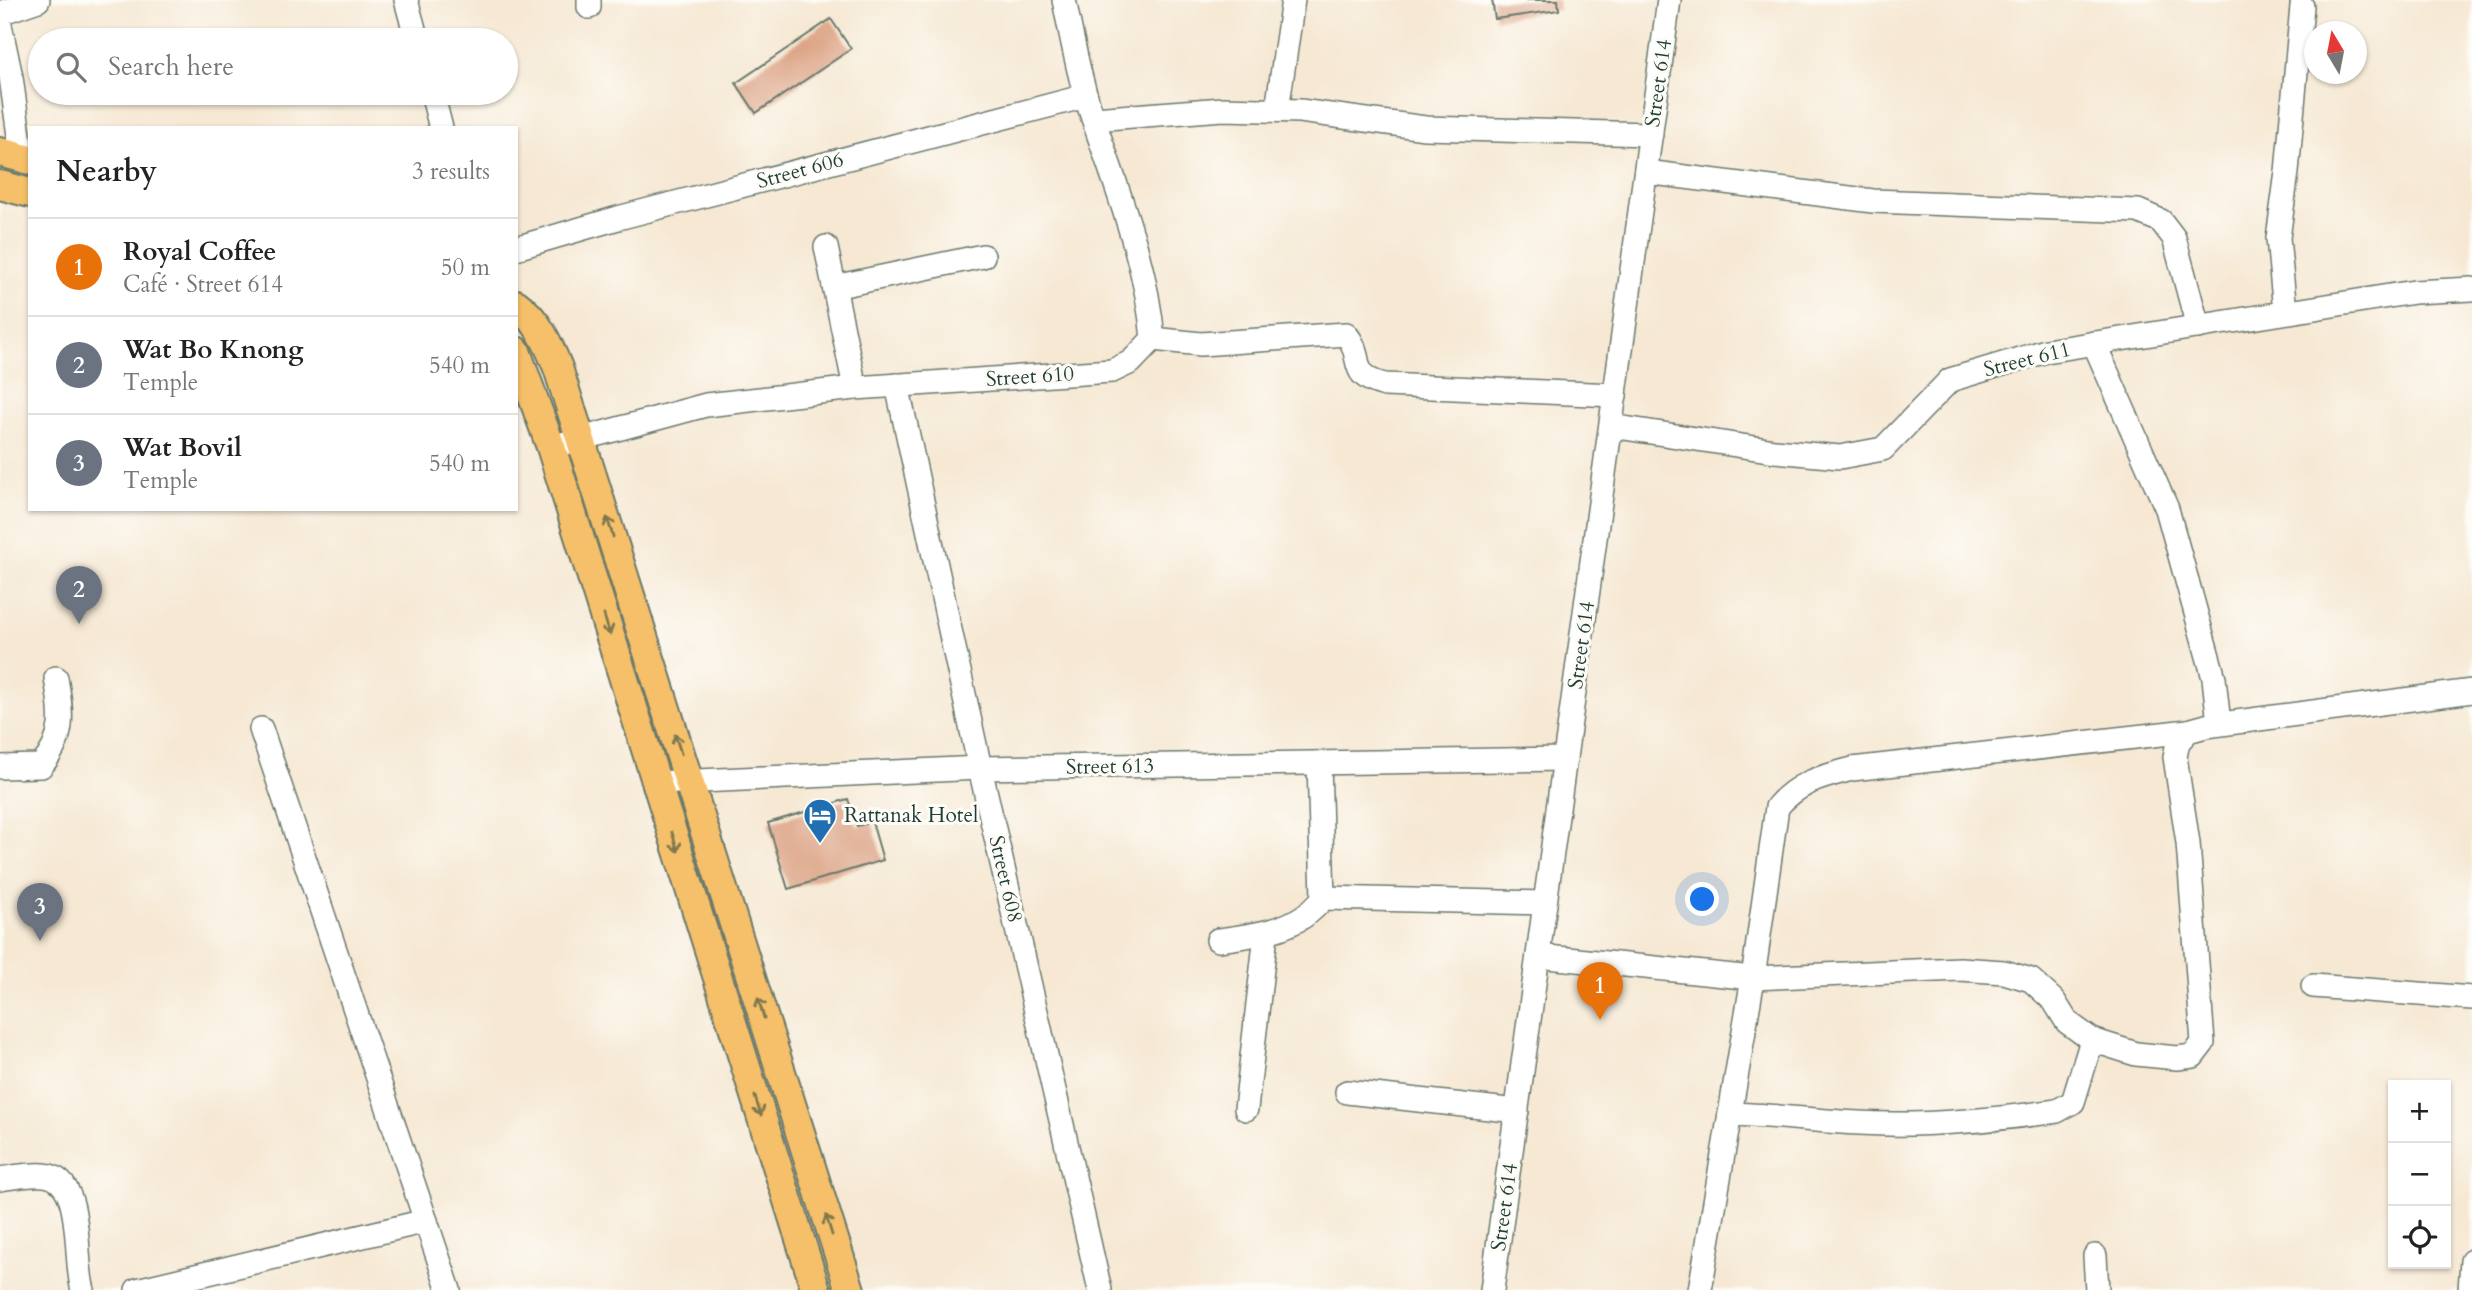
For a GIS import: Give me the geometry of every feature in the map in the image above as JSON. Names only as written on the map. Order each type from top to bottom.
[{"type":"main road","points":[[0,185],[28,192]]},
{"type":"main road","points":[[518,305],[527,312],[545,337],[581,437],[850,1290]]},
{"type":"main road","points":[[518,356],[551,447],[816,1290]]},
{"type":"street","points":[[0,13],[38,0]]},
{"type":"street","points":[[406,0],[414,28]]},
{"type":"street","points":[[1064,0],[1086,96],[1116,177],[1151,307],[1153,338],[1201,344],[1346,334],[1352,341],[1358,371],[1367,380],[1385,385],[1615,395]]},
{"type":"street","points":[[1277,110],[1293,0]]},
{"type":"street","name":"Street 614","points":[[1492,1290],[1669,0]]},
{"type":"street","points":[[2285,312],[2278,238],[2287,172],[2302,6]]},
{"type":"street","points":[[0,25],[11,77],[17,157]]},
{"type":"street","name":"Street 606","points":[[518,247],[618,218],[1086,96]]},
{"type":"street","points":[[435,105],[440,126]]},
{"type":"street","points":[[1094,120],[1223,109],[1277,110],[1425,128],[1651,134]]},
{"type":"street","points":[[1646,172],[1873,201],[2138,211],[2161,221],[2174,238],[2198,327]]},
{"type":"street","points":[[826,247],[855,388]]},
{"type":"street","points":[[835,287],[983,256]]},
{"type":"street","name":"Street 611","points":[[1611,426],[1774,451],[1840,457],[1883,449],[1950,380],[2046,351],[2413,292],[2472,289]]},
{"type":"street","name":"Street 610","points":[[551,447],[706,405],[855,388],[1112,371],[1131,362],[1153,338]]},
{"type":"street","points":[[2094,343],[2167,509],[2214,678],[2219,724]]},
{"type":"street","name":"Street 608","points":[[897,386],[980,768],[1100,1290]]},
{"type":"street","points":[[0,767],[41,766],[52,754],[63,716],[55,678]]},
{"type":"street","points":[[1700,1290],[1753,978],[1777,807],[1790,791],[1811,780],[1852,769],[2188,731],[2219,724],[2472,691]]},
{"type":"street","points":[[261,729],[449,1290]]},
{"type":"street","points":[[1538,956],[1753,978],[1960,969],[2004,972],[2031,980],[2054,1001],[2067,1022],[2092,1040],[2136,1054],[2177,1058],[2193,1056],[2203,1042],[2188,843],[2175,757],[2178,742],[2188,731]]},
{"type":"street","name":"Street 613","points":[[656,783],[689,779],[980,768],[1565,759]]},
{"type":"street","points":[[1218,940],[1266,934],[1311,914],[1323,898],[1319,763]]},
{"type":"street","points":[[1323,898],[1545,904]]},
{"type":"street","points":[[1246,1109],[1266,934]]},
{"type":"street","points":[[2313,986],[2472,998]]},
{"type":"street","points":[[1730,1114],[1797,1116],[1858,1123],[1928,1123],[2057,1111],[2073,1102],[2092,1040]]},
{"type":"street","points":[[1347,1092],[1517,1111]]},
{"type":"street","points":[[0,1179],[45,1175],[60,1180],[71,1197],[83,1290]]},
{"type":"street","points":[[137,1290],[426,1221]]},
{"type":"street","points":[[2095,1256],[2097,1290]]},
{"type":"street","points":[[2470,1290],[2472,1261]]},
{"type":"building","points":[[1492,0],[1558,0],[1559,10],[1495,19]]},
{"type":"building","points":[[831,19],[851,49],[756,113],[736,83]]},
{"type":"building","points":[[848,799],[857,826],[872,822],[883,860],[788,889],[768,823]]},
{"type":"place","name":"Wat Bo Knong","points":[[79,624]]},
{"type":"place","name":"Rattanak Hotel","points":[[820,845]]},
{"type":"place","name":"Wat Bovil","points":[[40,941]]},
{"type":"place","name":"Royal Coffee","points":[[1600,1020]]}]
